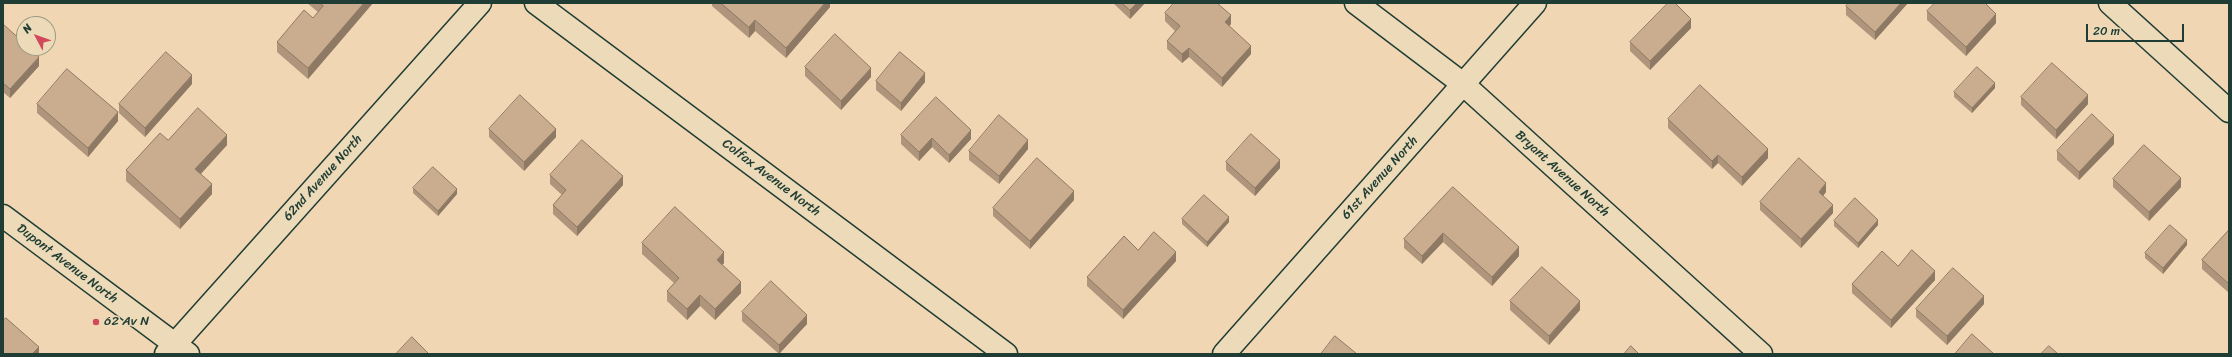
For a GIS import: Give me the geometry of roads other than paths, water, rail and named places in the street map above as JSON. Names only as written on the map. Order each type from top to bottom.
[{"type":"street","name":"62nd Avenue North","points":[[176,351],[480,3]]},
{"type":"street","name":"Colfax Avenue North","points":[[536,3],[1006,354]]},
{"type":"street","name":"Bryant Avenue North","points":[[1356,3],[1463,84],[1761,354]]},
{"type":"street","name":"61st Avenue North","points":[[1224,354],[1535,3]]},
{"type":"street","points":[[2110,3],[2229,111]]},
{"type":"street","name":"Dupont Avenue North","points":[[3,216],[176,351]]},
{"type":"place","name":"62 Av N","points":[[96,322]]}]
